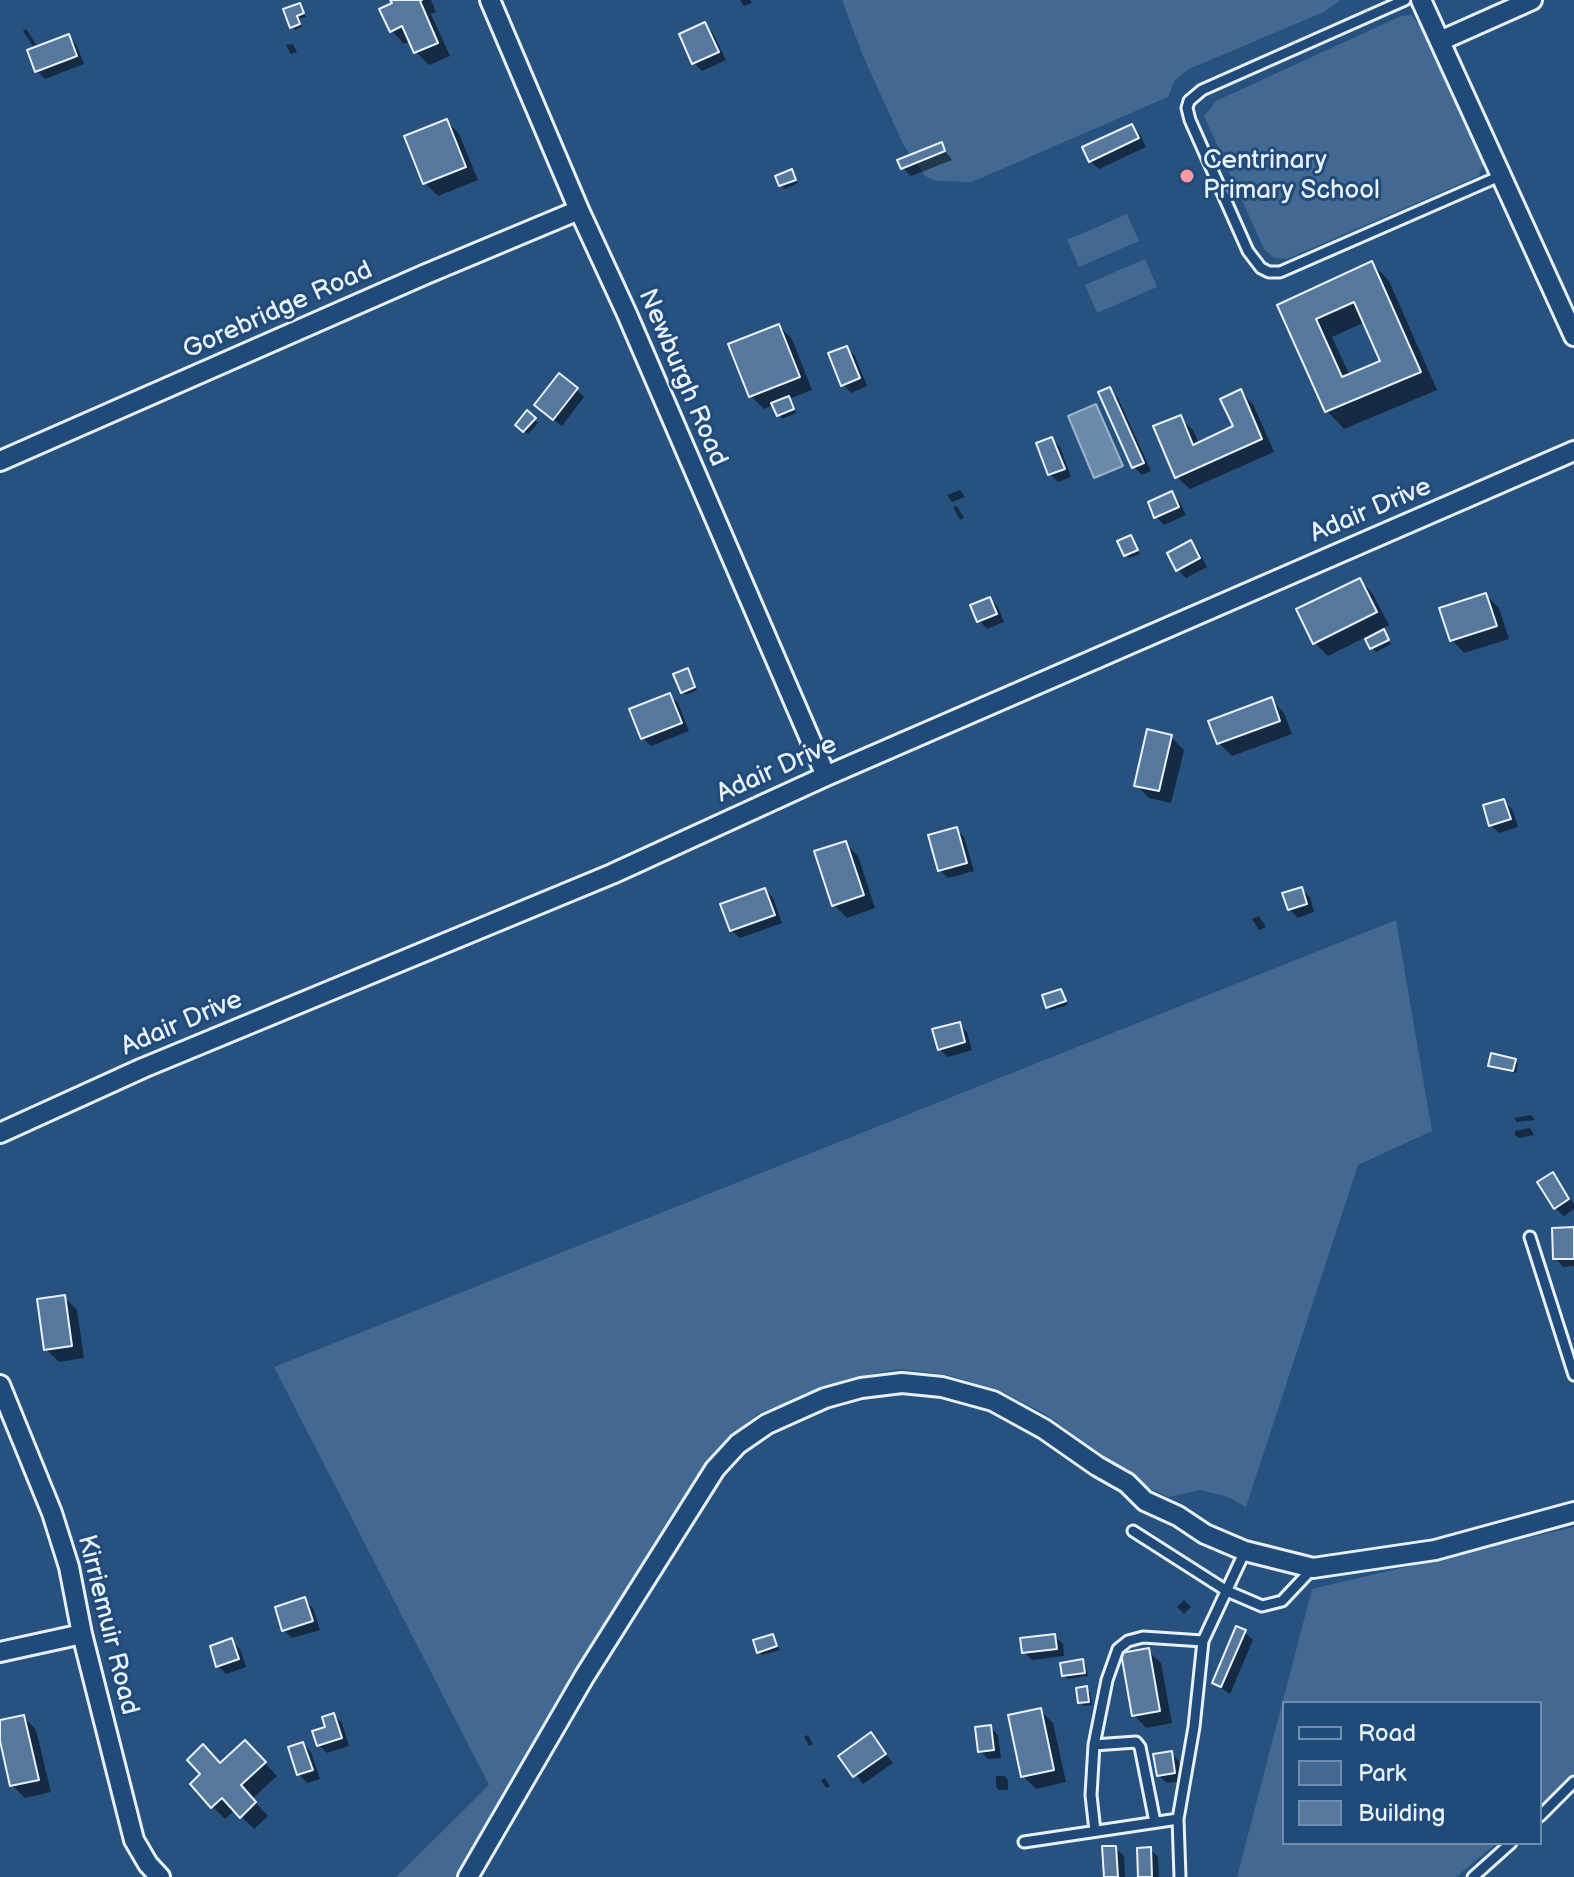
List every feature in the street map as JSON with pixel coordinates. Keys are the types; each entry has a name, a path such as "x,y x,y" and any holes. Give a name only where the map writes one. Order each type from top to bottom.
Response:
{"street":[{"name":"Newburgh Road","path":"490,0 826,776"},
{"path":"1421,0 1574,336"},
{"path":"1440,41 1532,0"},
{"name":"Gorebridge Road","path":"0,461 579,210"},
{"name":"Adair Drive","path":"0,1133 143,1068 612,874 826,776 1574,451"},
{"path":"468,1877 592,1664 715,1469 738,1444 767,1424 825,1398 861,1388 902,1383 942,1387 993,1401 1044,1429 1127,1483 1145,1501 1178,1516 1205,1534 1245,1551 1313,1568 1435,1550 1574,1512"},
{"name":"Kirriemuir Road","path":"0,1385 52,1513 69,1567 82,1634 134,1840 160,1877"},
{"path":"0,1652 82,1634"}],"lane":[{"path":"1405,0 1202,90 1189,101 1190,120 1248,251 1261,268 1280,272 1500,176"},
{"path":"1530,1237 1574,1375"},
{"path":"1133,1531 1227,1591 1262,1606 1282,1601 1313,1568"},
{"path":"1180,1877 1178,1819 1194,1727 1203,1641 1245,1551"},
{"path":"1095,1831 1091,1795 1094,1745 1107,1680 1118,1649 1128,1641 1143,1637 1203,1641"},
{"path":"1094,1745 1136,1742 1140,1747 1155,1822"},
{"path":"1542,1814 1574,1782"},
{"path":"1024,1842 1178,1819"},
{"path":"1473,1877 1509,1845"}],"green space":[{"path":"842,0 1340,0 1324,12 1189,69 1175,80 1168,97 972,182 935,181 925,176 904,146 863,56"},
{"path":"1412,15 1424,32 1483,165 1479,176 1287,259 1274,258 1264,249 1204,116 1216,101 1401,16"},
{"path":"1127,214 1139,241 1079,267 1067,240"},
{"path":"1145,259 1157,287 1097,313 1085,285"},
{"path":"1396,920 1432,1131 1358,1165 1246,1507 1228,1497 1200,1490 1169,1497 1144,1486 1045,1414 999,1390 947,1375 899,1369 851,1378 759,1413 728,1438 705,1467 464,1877 396,1877 489,1785 274,1367"},
{"path":"1574,1527 1574,1774 1542,1805 1542,1701 1283,1701 1312,1589"},
{"path":"1282,1704 1282,1845 1495,1845 1456,1877 1237,1877"}],"shaded area":[{"path":"1096,404 1123,466 1094,478 1068,416"}],"building":[{"path":"390,0 422,0 438,43 414,53 402,26 390,32 379,9 392,3"},
{"path":"300,3 304,13 297,16 300,24 290,28 283,9"},
{"path":"705,22 719,52 692,64 679,34"},
{"path":"69,34 77,56 35,72 27,50"},
{"path":"447,119 466,167 423,184 404,136"},
{"path":"1132,124 1139,138 1089,162 1082,147"},
{"path":"942,142 945,151 901,169 897,160"},
{"path":"792,169 796,180 779,186 775,176"},
{"path":"1372,261 1421,372 1325,412 1277,305","holes":["1354,302 1380,361 1342,377 1316,319"]},
{"path":"779,324 800,377 749,397 728,344"},
{"path":"847,346 860,378 841,386 828,353"},
{"path":"559,373 578,388 553,420 534,405"},
{"path":"1110,387 1144,463 1132,468 1098,392"},
{"path":"1241,389 1262,439 1175,478 1153,426 1181,415 1193,445 1233,426 1220,399"},
{"path":"789,396 794,409 777,416 771,403"},
{"path":"527,410 536,418 523,432 515,425"},
{"path":"1052,437 1065,469 1048,475 1036,443"},
{"path":"1172,491 1179,507 1154,518 1148,502"},
{"path":"1131,535 1138,550 1124,556 1117,541"},
{"path":"1191,540 1200,558 1176,571 1167,553"},
{"path":"1360,578 1377,612 1313,644 1296,609"},
{"path":"1486,593 1497,626 1450,641 1439,608"},
{"path":"990,597 997,614 977,622 970,605"},
{"path":"1384,629 1389,640 1370,649 1365,639"},
{"path":"688,668 695,687 681,693 673,674"},
{"path":"670,693 682,723 641,739 629,709"},
{"path":"1272,697 1280,721 1217,744 1208,721"},
{"path":"1147,729 1172,735 1159,791 1134,786"},
{"path":"1504,799 1511,819 1489,826 1483,805"},
{"path":"957,827 967,863 938,871 928,835"},
{"path":"846,841 864,895 832,906 814,851"},
{"path":"1302,887 1307,904 1288,910 1282,893"},
{"path":"765,888 775,915 730,931 720,904"},
{"path":"1061,989 1066,1001 1046,1008 1042,995"},
{"path":"960,1022 965,1042 938,1050 932,1029"},
{"path":"1491,1053 1516,1059 1513,1071 1488,1066"},
{"path":"1553,1172 1569,1199 1554,1209 1537,1182"},
{"path":"1574,1227 1574,1259 1553,1259 1552,1228"},
{"path":"65,1295 72,1346 44,1350 37,1299"},
{"path":"305,1597 313,1621 282,1631 275,1607"},
{"path":"1236,1626 1246,1630 1221,1687 1212,1683"},
{"path":"773,1634 777,1646 757,1653 753,1640"},
{"path":"1055,1634 1057,1649 1022,1653 1020,1638"},
{"path":"232,1638 239,1659 216,1667 210,1646"},
{"path":"1149,1648 1160,1711 1132,1716 1121,1653"},
{"path":"1083,1659 1085,1673 1062,1676 1060,1663"},
{"path":"1087,1686 1089,1702 1078,1703 1076,1688"},
{"path":"1041,1708 1054,1770 1021,1777 1008,1715"},
{"path":"334,1713 342,1738 317,1746 312,1731 325,1727 322,1717"},
{"path":"24,1715 39,1780 10,1786 0,1741 0,1720"},
{"path":"991,1725 994,1750 978,1752 975,1727"},
{"path":"871,1732 886,1754 853,1777 838,1756"},
{"path":"245,1740 266,1762 241,1785 256,1802 240,1818 222,1798 211,1808 190,1784 200,1774 187,1760 203,1744 220,1763"},
{"path":"303,1742 313,1770 297,1775 288,1747"},
{"path":"1172,1751 1175,1773 1157,1776 1153,1754"},
{"path":"1102,1846 1116,1846 1118,1877 1104,1877"},
{"path":"1151,1847 1152,1877 1138,1877 1137,1848"}],"place":[{"name":"Centrinary Primary School","path":"1187,176"}]}
